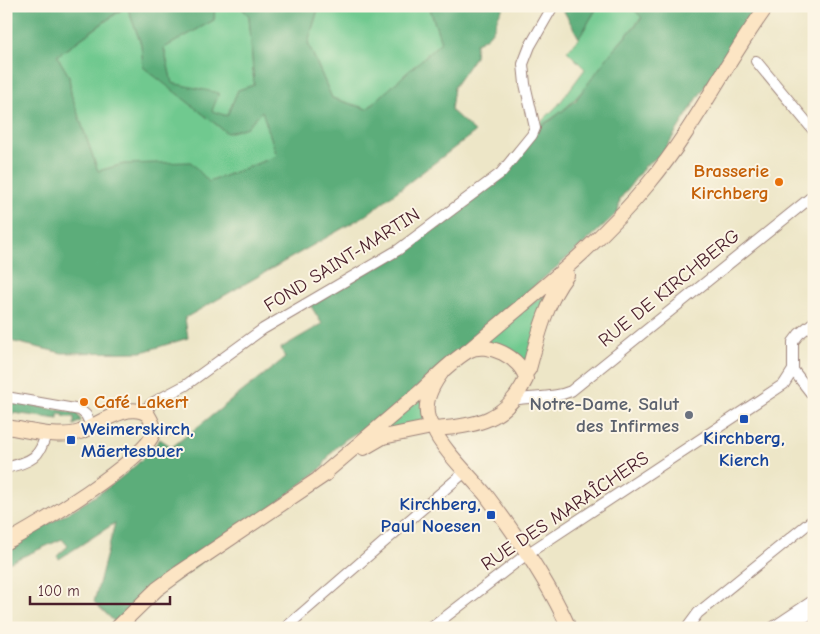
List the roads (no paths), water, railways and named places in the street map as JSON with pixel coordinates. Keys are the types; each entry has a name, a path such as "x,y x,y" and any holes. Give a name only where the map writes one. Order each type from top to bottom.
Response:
{"main road":[{"path":"320,478 585,251 618,219 678,145 767,6"},
{"path":"117,628 157,589 178,573 383,437 433,428 459,427 482,423 499,415 513,400 529,369 543,319 556,289 585,251"},
{"path":"468,351 482,348 499,350 525,377"},
{"path":"442,372 428,395 433,428 439,440 466,471 527,554 561,609 569,628"},
{"path":"6,427 46,433 74,433 128,411 143,411 148,415 154,426 154,433 148,443 103,481 6,542"},
{"path":"455,458 452,440 459,427"}],"street":[{"name":"FOND SAINT-MARTIN","path":"143,411 154,402 186,385 263,329 398,250 502,173 532,135 535,128 524,79 523,64 530,46 553,6"},
{"path":"756,61 814,131"},
{"name":"RUE DE KIRCHBERG","path":"513,400 543,396 558,397 572,391 814,195"},
{"path":"814,322 799,334 793,342 794,370 814,396"},
{"name":"RUE DES MARAÎCHERS","path":"431,628 527,554 784,384 794,370"},
{"path":"525,377 543,396"},
{"path":"6,397 80,410 86,415 92,427"},
{"path":"6,468 34,458 42,449 46,433"},
{"path":"285,628 466,471"},
{"path":"687,628 698,613 814,519"},
{"path":"772,628 814,600"},
{"path":"786,628 810,615"},
{"path":"800,628 810,615"}],"place":[{"name":"Brasserie Kirchberg","path":"779,182"},
{"name":"Café Lakert","path":"84,402"},
{"name":"Notre-Dame, Salut des Infirmes","path":"689,415"},
{"name":"Kirchberg, Kierch","path":"744,419"},
{"name":"Weimerskirch, Mäertesbuer","path":"71,440"},
{"name":"Kirchberg, Paul Noesen","path":"491,515"}]}
